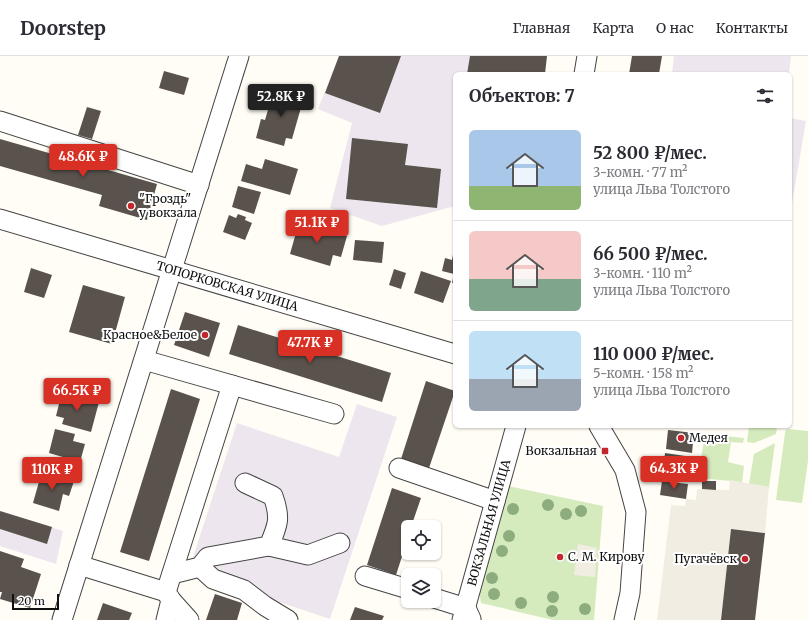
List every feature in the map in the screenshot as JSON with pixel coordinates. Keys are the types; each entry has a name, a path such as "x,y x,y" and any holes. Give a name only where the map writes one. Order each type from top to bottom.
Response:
{"street":[{"path":"62,620 239,56"},
{"path":"584,72 587,56"},
{"path":"0,121 199,185"},
{"name":"ТОПОРКОВСКАЯ УЛИЦА","path":"0,219 453,353"},
{"path":"144,360 334,414"},
{"path":"166,620 172,574 232,386"},
{"name":"ВОКЗАЛЬНАЯ УЛИЦА","path":"466,616 495,501 515,428"},
{"path":"600,428 625,470 636,512 630,593 624,620"},
{"path":"399,468 495,501"},
{"path":"245,483 273,496 278,510 276,529 269,546"},
{"path":"172,574 200,566 208,557 269,546 308,555 340,543"},
{"path":"79,565 169,596 189,620"},
{"path":"200,566 213,578 244,590 265,606 288,620"},
{"path":"365,576 401,587"},
{"path":"441,602 466,616"}],"shaded area":[{"path":"339,56 517,56 515,72 453,72 453,207 382,226 330,208 352,123 318,109"},
{"path":"674,56 791,56 789,72 672,72"},
{"path":"792,118 806,121 792,203"},
{"path":"357,404 397,417 330,619 188,572 237,423 339,457"},
{"path":"730,480 769,487 765,533 731,529 721,620 657,620 671,505 685,506 686,499 696,500 697,489 729,490"},
{"path":"0,511 63,531 56,564 0,546"},
{"path":"578,544 597,548 595,577 574,575"}],"green space":[{"path":"749,428 777,428 776,434 754,443 747,442"},
{"path":"788,429 808,431 808,461 802,503 776,500 785,433"},
{"path":"705,434 744,438 743,443 731,442 728,462 744,466 742,482 698,478"},
{"path":"775,443 769,487 749,484 754,454"},
{"path":"508,486 603,506 594,620 553,620 481,603 479,590"}],"building":[{"path":"339,56 401,56 380,113 325,93"},
{"path":"470,56 547,56 545,72 467,72"},
{"path":"632,56 662,56 659,72 629,72"},
{"path":"164,71 189,78 184,95 159,88"},
{"path":"274,89 304,97 292,139 286,138 284,146 256,138 261,119 265,120"},
{"path":"87,107 101,111 92,139 78,135"},
{"path":"352,138 408,144 405,165 441,169 437,208 346,199"},
{"path":"0,139 157,184 147,220 99,206 102,195 0,166"},
{"path":"265,159 298,169 290,195 241,181 246,164 262,169"},
{"path":"238,186 261,192 254,214 232,207"},
{"path":"238,214 246,217 245,220 252,223 245,240 223,232 229,215 236,218"},
{"path":"299,222 347,236 341,257 333,255 330,266 290,254"},
{"path":"355,240 384,242 382,263 353,260"},
{"path":"453,254 453,274 442,271 445,258 452,260"},
{"path":"31,268 52,275 44,298 24,292"},
{"path":"394,269 406,273 401,289 389,285"},
{"path":"421,271 451,281 443,303 414,293"},
{"path":"83,285 125,297 112,344 69,332"},
{"path":"185,312 220,323 209,357 174,345"},
{"path":"238,325 391,373 382,402 229,354"},
{"path":"426,381 453,390 453,397 429,468 401,459"},
{"path":"171,389 200,399 149,561 120,552"},
{"path":"62,392 99,402 91,432 62,424 64,418 56,416"},
{"path":"55,429 75,434 73,441 85,444 80,462 49,453"},
{"path":"668,430 694,433 692,453 666,449"},
{"path":"665,453 692,457 688,482 662,478"},
{"path":"42,471 74,481 69,496 63,494 59,511 33,503"},
{"path":"662,481 688,484 686,499 660,495"},
{"path":"702,481 716,481 716,490 702,489"},
{"path":"392,488 421,498 413,520 401,520 401,560 396,575 367,565"},
{"path":"0,511 52,527 47,544 0,529"},
{"name":"Пугачёвск","path":"731,529 765,533 755,620 721,620"},
{"path":"0,551 24,559 21,567 41,574 30,608 0,599 2,592 0,592"},
{"path":"215,594 242,603 237,620 206,620"},
{"path":"103,603 132,613 129,620 97,620"},
{"path":"355,607 384,616 382,620 350,620"}],"place":[{"name":"\"Гроздь\" у вокзала","path":"131,206"},
{"name":"Красное&Белое","path":"205,335"},
{"name":"Медея","path":"681,438"},
{"name":"Вокзальная","path":"605,451"},
{"name":"С. М. Кирову","path":"560,557"},
{"name":"Пугачёвск","path":"745,559"}]}
